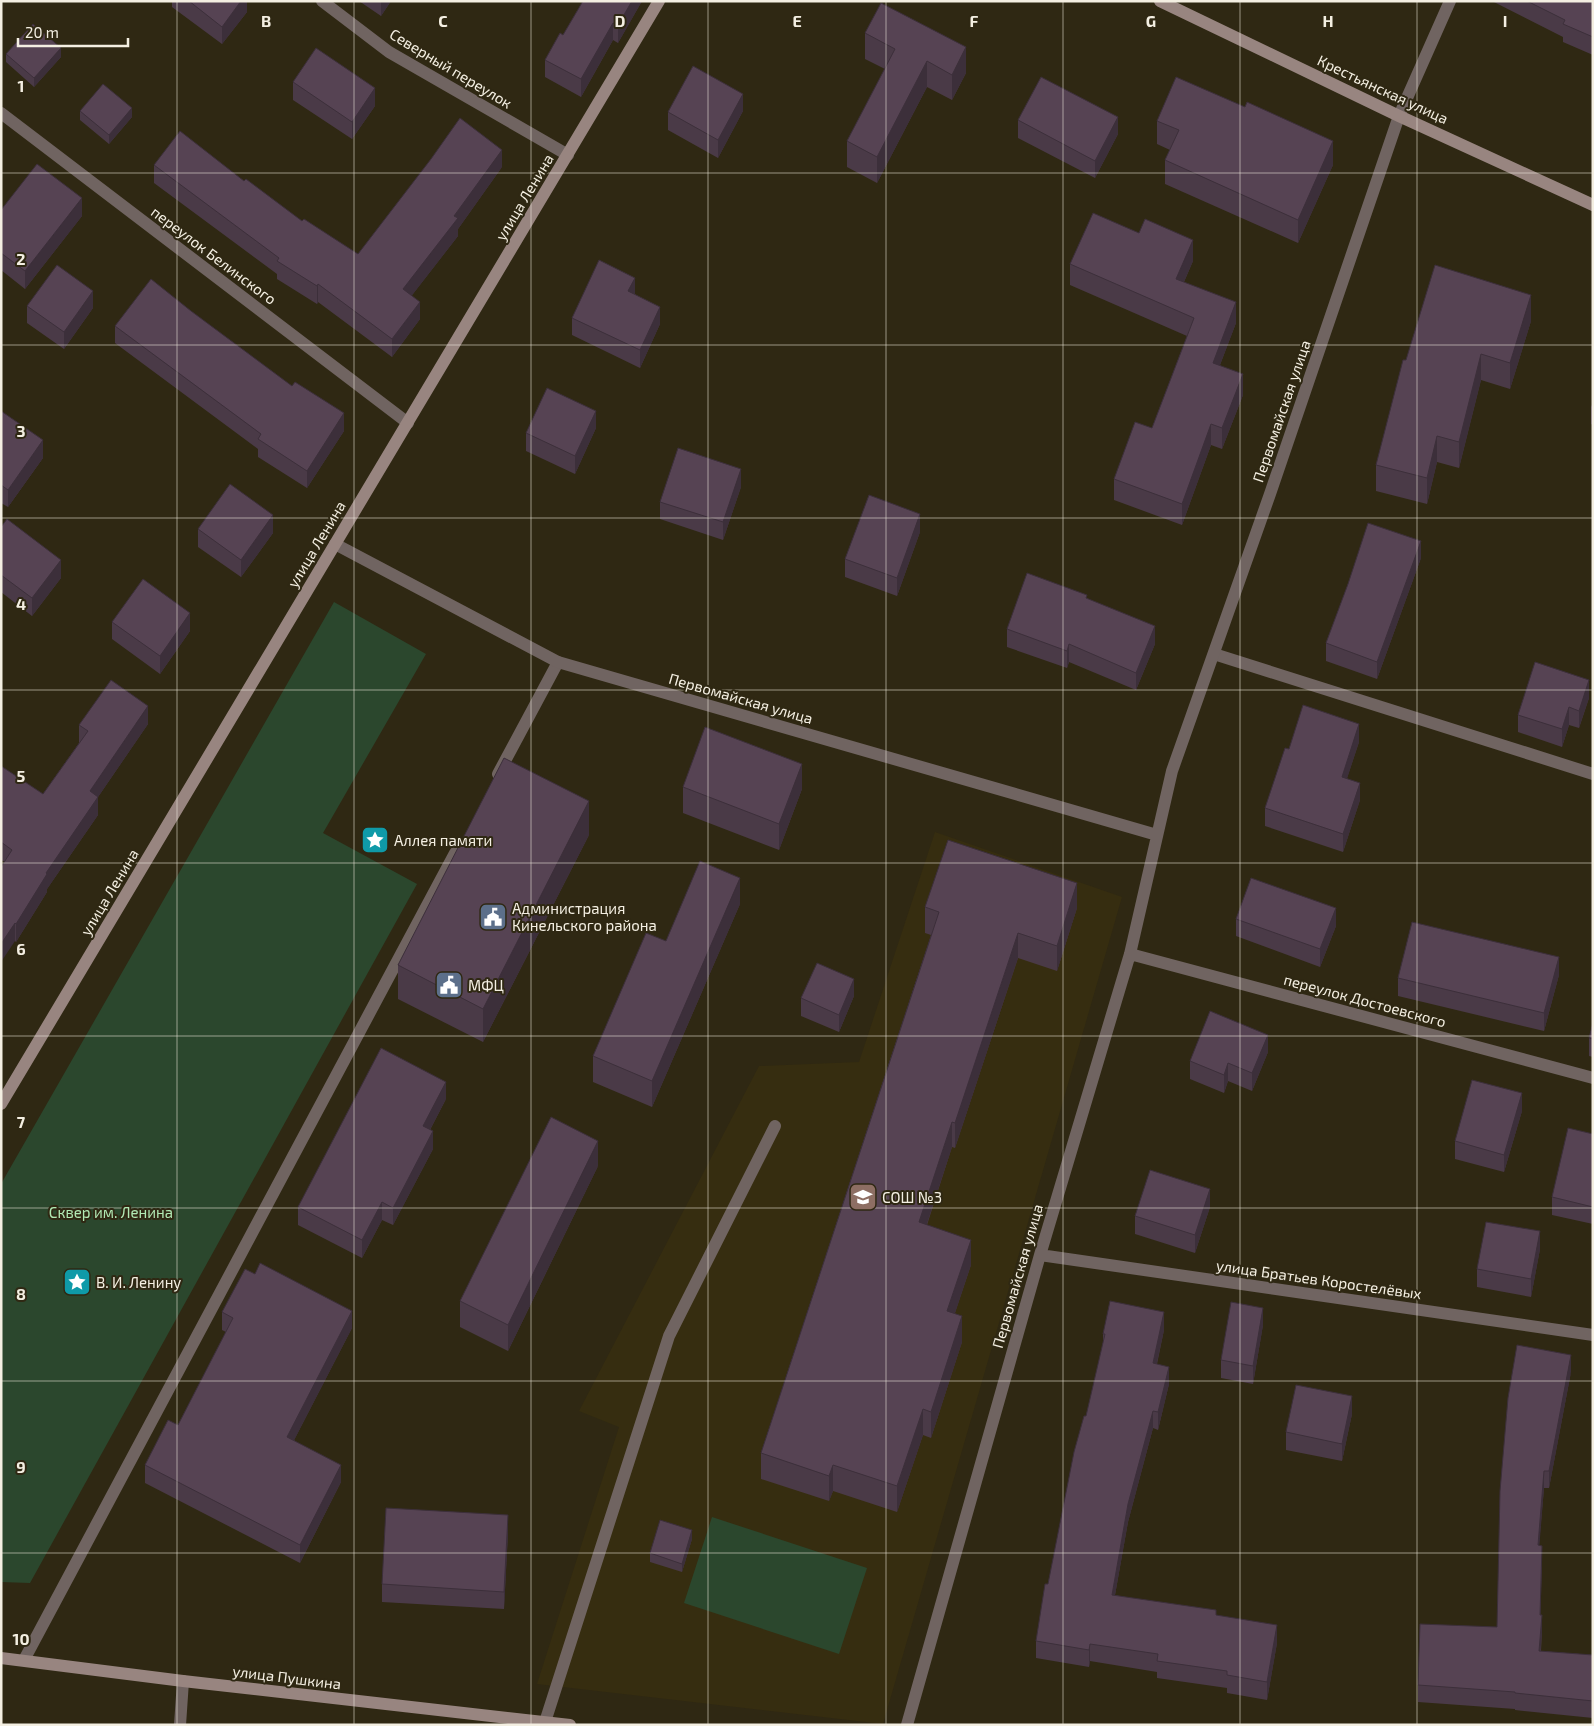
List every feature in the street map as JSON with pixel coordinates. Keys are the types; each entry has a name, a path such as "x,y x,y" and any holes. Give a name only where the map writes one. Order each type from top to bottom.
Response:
{"street":[{"name":"Северный переулок","path":"322,1 389,52 568,155"},
{"name":"улица Ленина","path":"1,1104 660,1"},
{"name":"Крестьянская улица","path":"1160,1 1399,116 1593,205"},
{"name":"Первомайская улица","path":"907,1725 1040,1255 1130,954 1172,771 1399,116 1450,1"},
{"name":"переулок Белинского","path":"1,113 408,423"},
{"name":"Первомайская улица","path":"335,544 558,662 1157,835"},
{"path":"1214,654 1593,774"},
{"path":"492,785 558,662"},
{"path":"24,1660 459,846"},
{"name":"переулок Достоевского","path":"1130,954 1593,1078"},
{"path":"545,1722 669,1336 775,1126"},
{"name":"улица Братьев Коростелёвых","path":"1040,1255 1593,1335"},
{"name":"улица Пушкина","path":"1,1658 570,1725"},
{"path":"180,1725 184,1681"}],"shaded area":[{"name":"СОШ №3","path":"935,832 1122,897 883,1724 537,1684 619,1427 579,1411 759,1066 859,1062"}],"green space":[{"name":"Сквер им. Ленина","path":"334,602 426,654 323,833 417,884 30,1583 1,1582 1,1184"},
{"path":"712,1517 867,1568 839,1654 684,1603"}],"building":[{"path":"189,1 241,1 222,27"},
{"path":"583,1 632,1 618,25 613,23 581,79 545,60 560,33 563,35"},
{"path":"1527,1 1593,1 1593,37 1563,24 1565,20"},
{"path":"881,3 966,47 952,75 927,61 877,157 847,141 895,49 865,33"},
{"path":"33,24 61,48 34,78 6,54"},
{"path":"316,48 375,88 352,122 293,82"},
{"path":"693,66 743,94 718,140 668,112"},
{"path":"1041,77 1118,117 1095,161 1018,120"},
{"path":"1176,77 1245,107 1247,102 1333,141 1298,220 1165,160 1179,130 1157,121"},
{"path":"103,84 132,108 109,135 80,111"},
{"path":"460,118 502,150 454,216 458,218 403,289 420,302 392,339 318,284 317,286 277,261 279,258 154,165 180,131 244,181 246,179 302,221 304,219 358,254"},
{"path":"37,164 82,198 25,271 1,253 1,210"},
{"path":"1093,213 1139,233 1145,219 1193,240 1176,279 1236,302 1213,363 1243,374 1222,428 1211,424 1182,504 1114,479 1135,422 1152,428 1194,318 1070,264"},
{"path":"599,260 635,278 628,291 660,307 640,350 572,318"},
{"path":"57,265 93,291 64,332 27,306"},
{"path":"1435,265 1531,295 1510,363 1481,354 1459,442 1437,436 1427,478 1376,465 1403,360 1406,360"},
{"path":"151,279 292,386 295,382 344,413 307,471 258,439 261,434 115,326"},
{"path":"547,388 596,411 575,456 526,433"},
{"path":"1,411 43,440 8,490 1,485"},
{"path":"678,448 741,469 723,522 660,502"},
{"path":"230,484 273,515 241,560 198,529"},
{"path":"869,495 920,514 897,578 845,559"},
{"path":"7,519 61,560 32,598 1,575 1,527"},
{"path":"1368,523 1421,541 1377,662 1326,643"},
{"path":"1027,573 1087,595 1086,598 1155,626 1136,673 1069,644 1067,651 1007,629"},
{"path":"143,579 190,613 160,656 112,622"},
{"path":"1535,662 1589,680 1579,711 1569,707 1562,729 1518,715"},
{"path":"111,680 148,706 90,791 98,797 46,873 16,924 1,944 1,867 12,850 1,842 1,766 43,794 88,731 79,725"},
{"path":"1303,705 1359,724 1342,777 1360,783 1343,834 1265,808 1285,748 1289,749"},
{"path":"705,727 802,764 779,824 683,787"},
{"name":"Администрация Кинельского района","path":"504,758 589,801 483,1009 398,965"},
{"path":"948,840 1077,883 1057,946 1018,933 955,1123 952,1122 919,1222 971,1240 947,1311 962,1316 931,1412 923,1409 897,1486 833,1465 829,1476 761,1453 939,912 925,907"},
{"path":"700,861 740,878 652,1081 593,1056 646,933 666,941"},
{"path":"1251,878 1336,908 1320,949 1236,919"},
{"path":"1412,922 1559,957 1544,1013 1398,978"},
{"path":"817,963 854,979 839,1015 801,998"},
{"path":"1210,1011 1268,1035 1252,1073 1228,1063 1224,1075 1190,1061"},
{"path":"1593,1023 1593,1039 1589,1038"},
{"path":"381,1048 446,1082 423,1126 433,1131 393,1208 382,1202 362,1240 298,1207"},
{"path":"1472,1080 1522,1093 1504,1155 1455,1141"},
{"path":"551,1117 598,1141 508,1325 460,1301"},
{"path":"1568,1128 1593,1134 1593,1207 1552,1197"},
{"path":"1150,1170 1210,1189 1195,1235 1135,1216"},
{"path":"1486,1222 1540,1231 1531,1279 1477,1269"},
{"path":"260,1263 352,1311 287,1437 341,1465 300,1545 145,1465 168,1420 178,1425 233,1318 222,1312 245,1269 255,1274"},
{"path":"1110,1301 1164,1312 1153,1363 1169,1367 1158,1412 1153,1411 1128,1504 1112,1595 1216,1610 1216,1615 1277,1625 1267,1682 1227,1675 1227,1671 1157,1661 1158,1654 1090,1644 1089,1650 1036,1641 1045,1584 1048,1584 1074,1452 1084,1416 1086,1416 1105,1334 1103,1334"},
{"path":"1231,1302 1263,1308 1253,1366 1221,1360"},
{"path":"1517,1345 1571,1355 1549,1471 1544,1471 1538,1545 1542,1546 1540,1615 1542,1615 1539,1651 1593,1655 1593,1701 1515,1692 1418,1685 1420,1624 1497,1627 1500,1491 1508,1398"},
{"path":"1296,1385 1352,1396 1342,1444 1286,1432"},
{"path":"386,1508 508,1515 504,1592 382,1584"},
{"path":"660,1520 692,1530 682,1564 650,1553"}],"place":[{"name":"Аллея памяти","path":"375,840"},
{"name":"Администрация Кинельского района","path":"493,917"},
{"name":"МФЦ","path":"449,985"},
{"name":"СОШ №3","path":"863,1197"},
{"name":"В. И. Ленину","path":"77,1282"}]}
